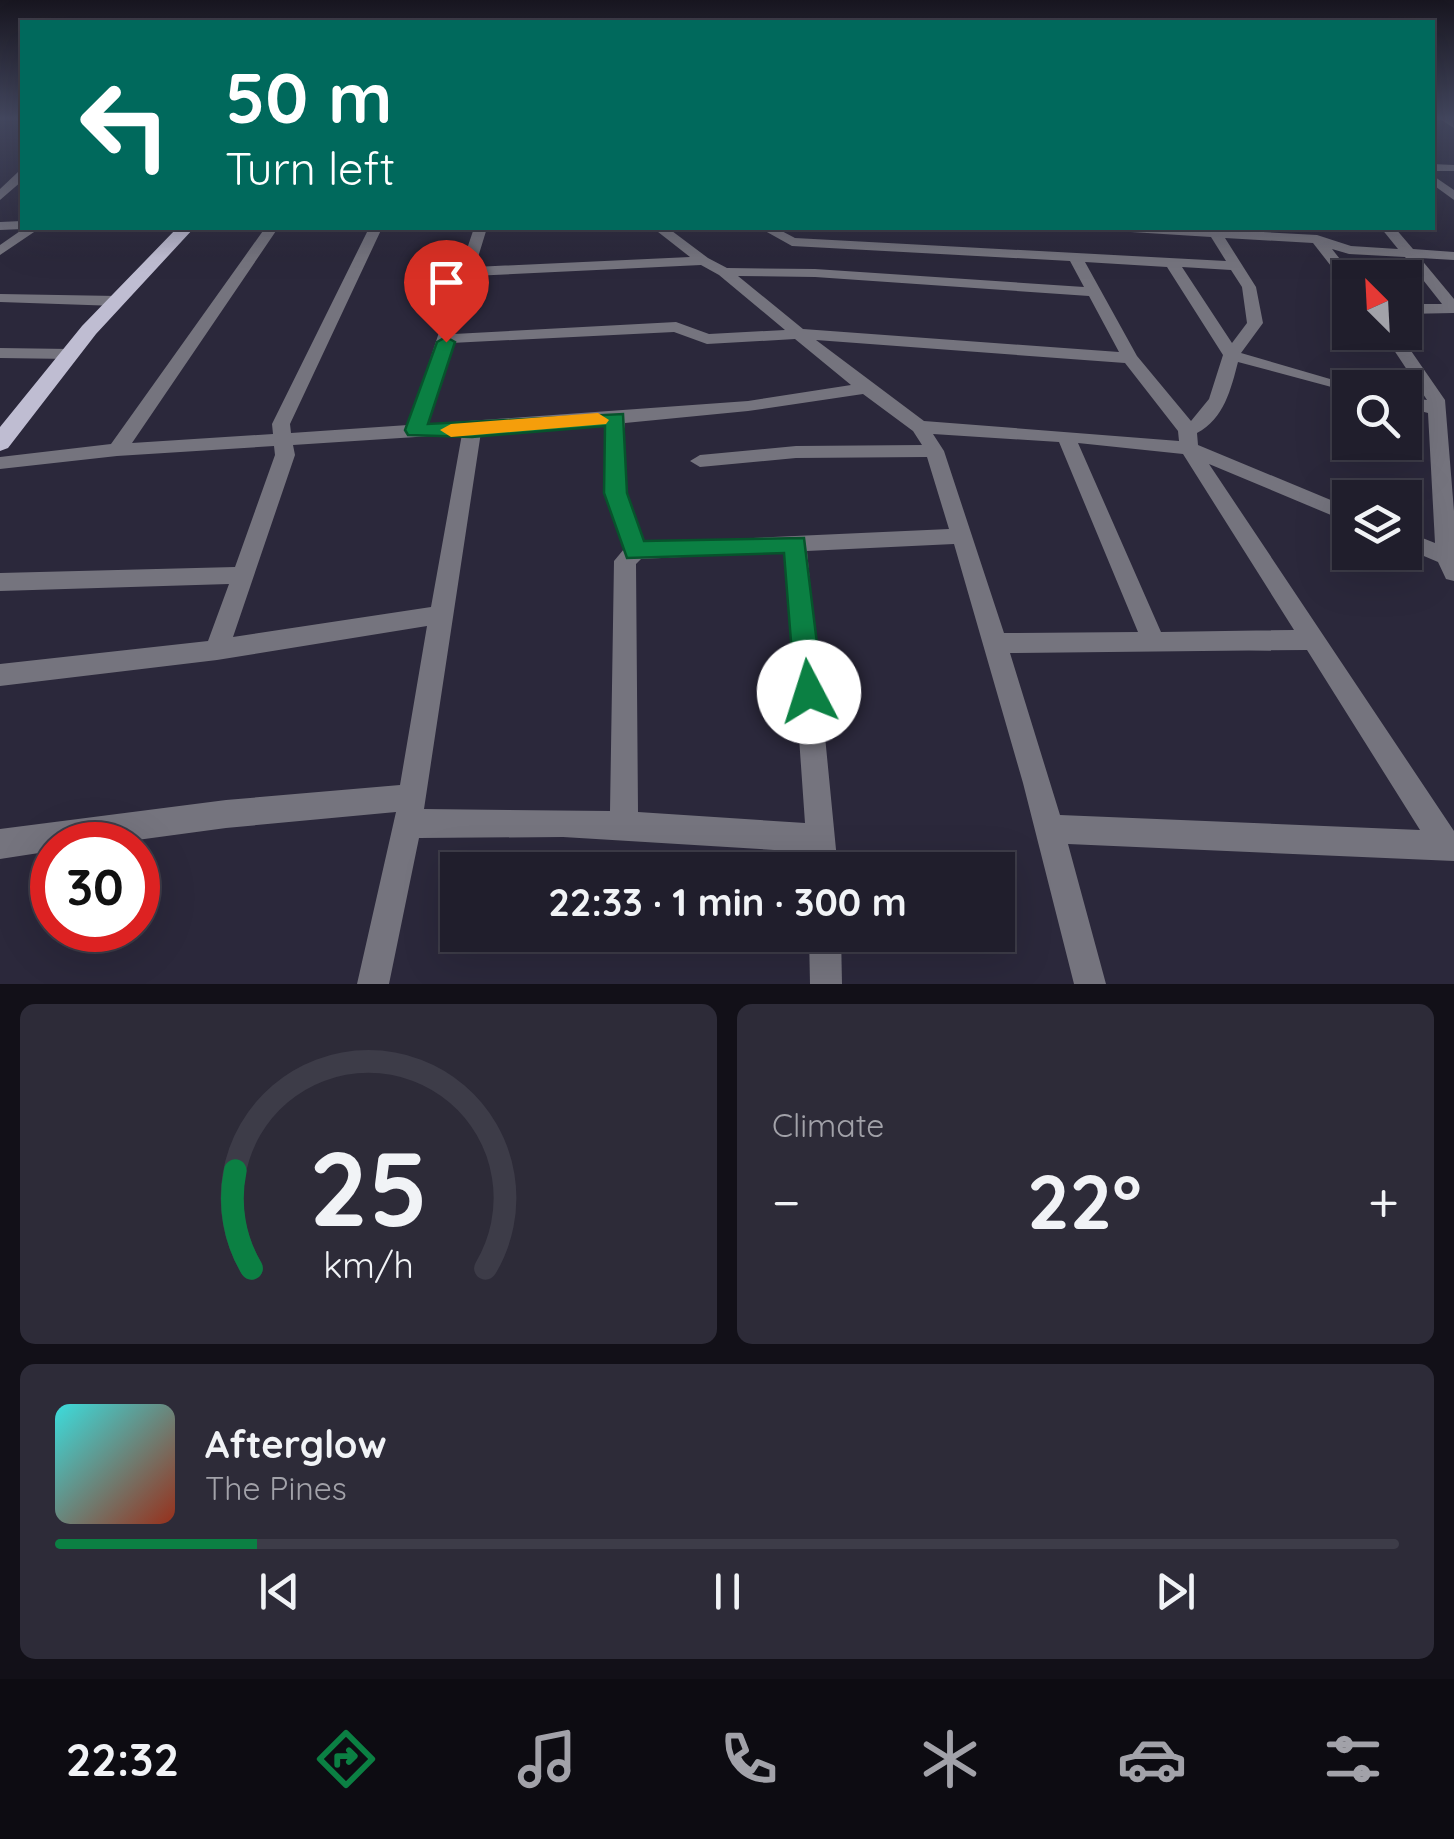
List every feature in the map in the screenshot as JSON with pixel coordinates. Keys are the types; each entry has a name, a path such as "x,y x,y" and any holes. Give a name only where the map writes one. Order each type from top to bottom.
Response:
{"main road":[{"path":"0,443 70,354 184,230"}],"street":[{"path":"0,196 20,177"},
{"path":"0,251 30,230"},
{"path":"117,450 270,230"},
{"path":"217,650 285,455 281,424 375,230"},
{"path":"415,430 479,230"},
{"path":"663,230 724,272 920,427 935,452 998,643 1052,829 1090,984"},
{"path":"771,230 792,242 815,273"},
{"path":"1159,230 1312,233 1349,250 1454,256"},
{"path":"1390,230 1454,308"},
{"path":"1312,233 1333,260"},
{"path":"1188,439 1215,409 1232,355 1255,324 1249,288 1216,234"},
{"path":"792,242 1234,266"},
{"path":"1076,257 1130,358 1188,439 1312,640 1450,846"},
{"path":"466,272 703,261"},
{"path":"1172,263 1232,355 1332,382"},
{"path":"724,272 815,273 1094,292"},
{"path":"0,298 117,301"},
{"path":"1422,309 1454,308"},
{"path":"444,339 676,327 707,339 802,334 1130,358"},
{"path":"1402,350 1436,400 1450,565"},
{"path":"0,353 70,354"},
{"path":"0,463 117,450 616,418 748,406 866,388"},
{"path":"1422,406 1437,410"},
{"path":"0,416 23,414"},
{"path":"616,418 615,493 636,551"},
{"path":"920,427 1188,439 1332,507"},
{"path":"373,984 410,811 472,430"},
{"path":"1066,436 1154,642"},
{"path":"700,461 796,452 935,452"},
{"path":"624,824 625,561 636,551 657,547 962,536"},
{"path":"796,544 822,852"},
{"path":"1422,549 1450,565"},
{"path":"0,582 241,575"},
{"path":"0,675 217,650 441,615"},
{"path":"998,643 1312,640"},
{"path":"0,844 226,814 410,811 473,821 624,824 822,839"},
{"path":"1052,829 1450,846"},
{"path":"825,952 826,984"}],"slow traffic":[{"path":"451,430 598,420"}],"route":[{"path":"446,342 415,430 472,430 616,418 615,493 636,551 657,547 796,544 809,692"}]}
